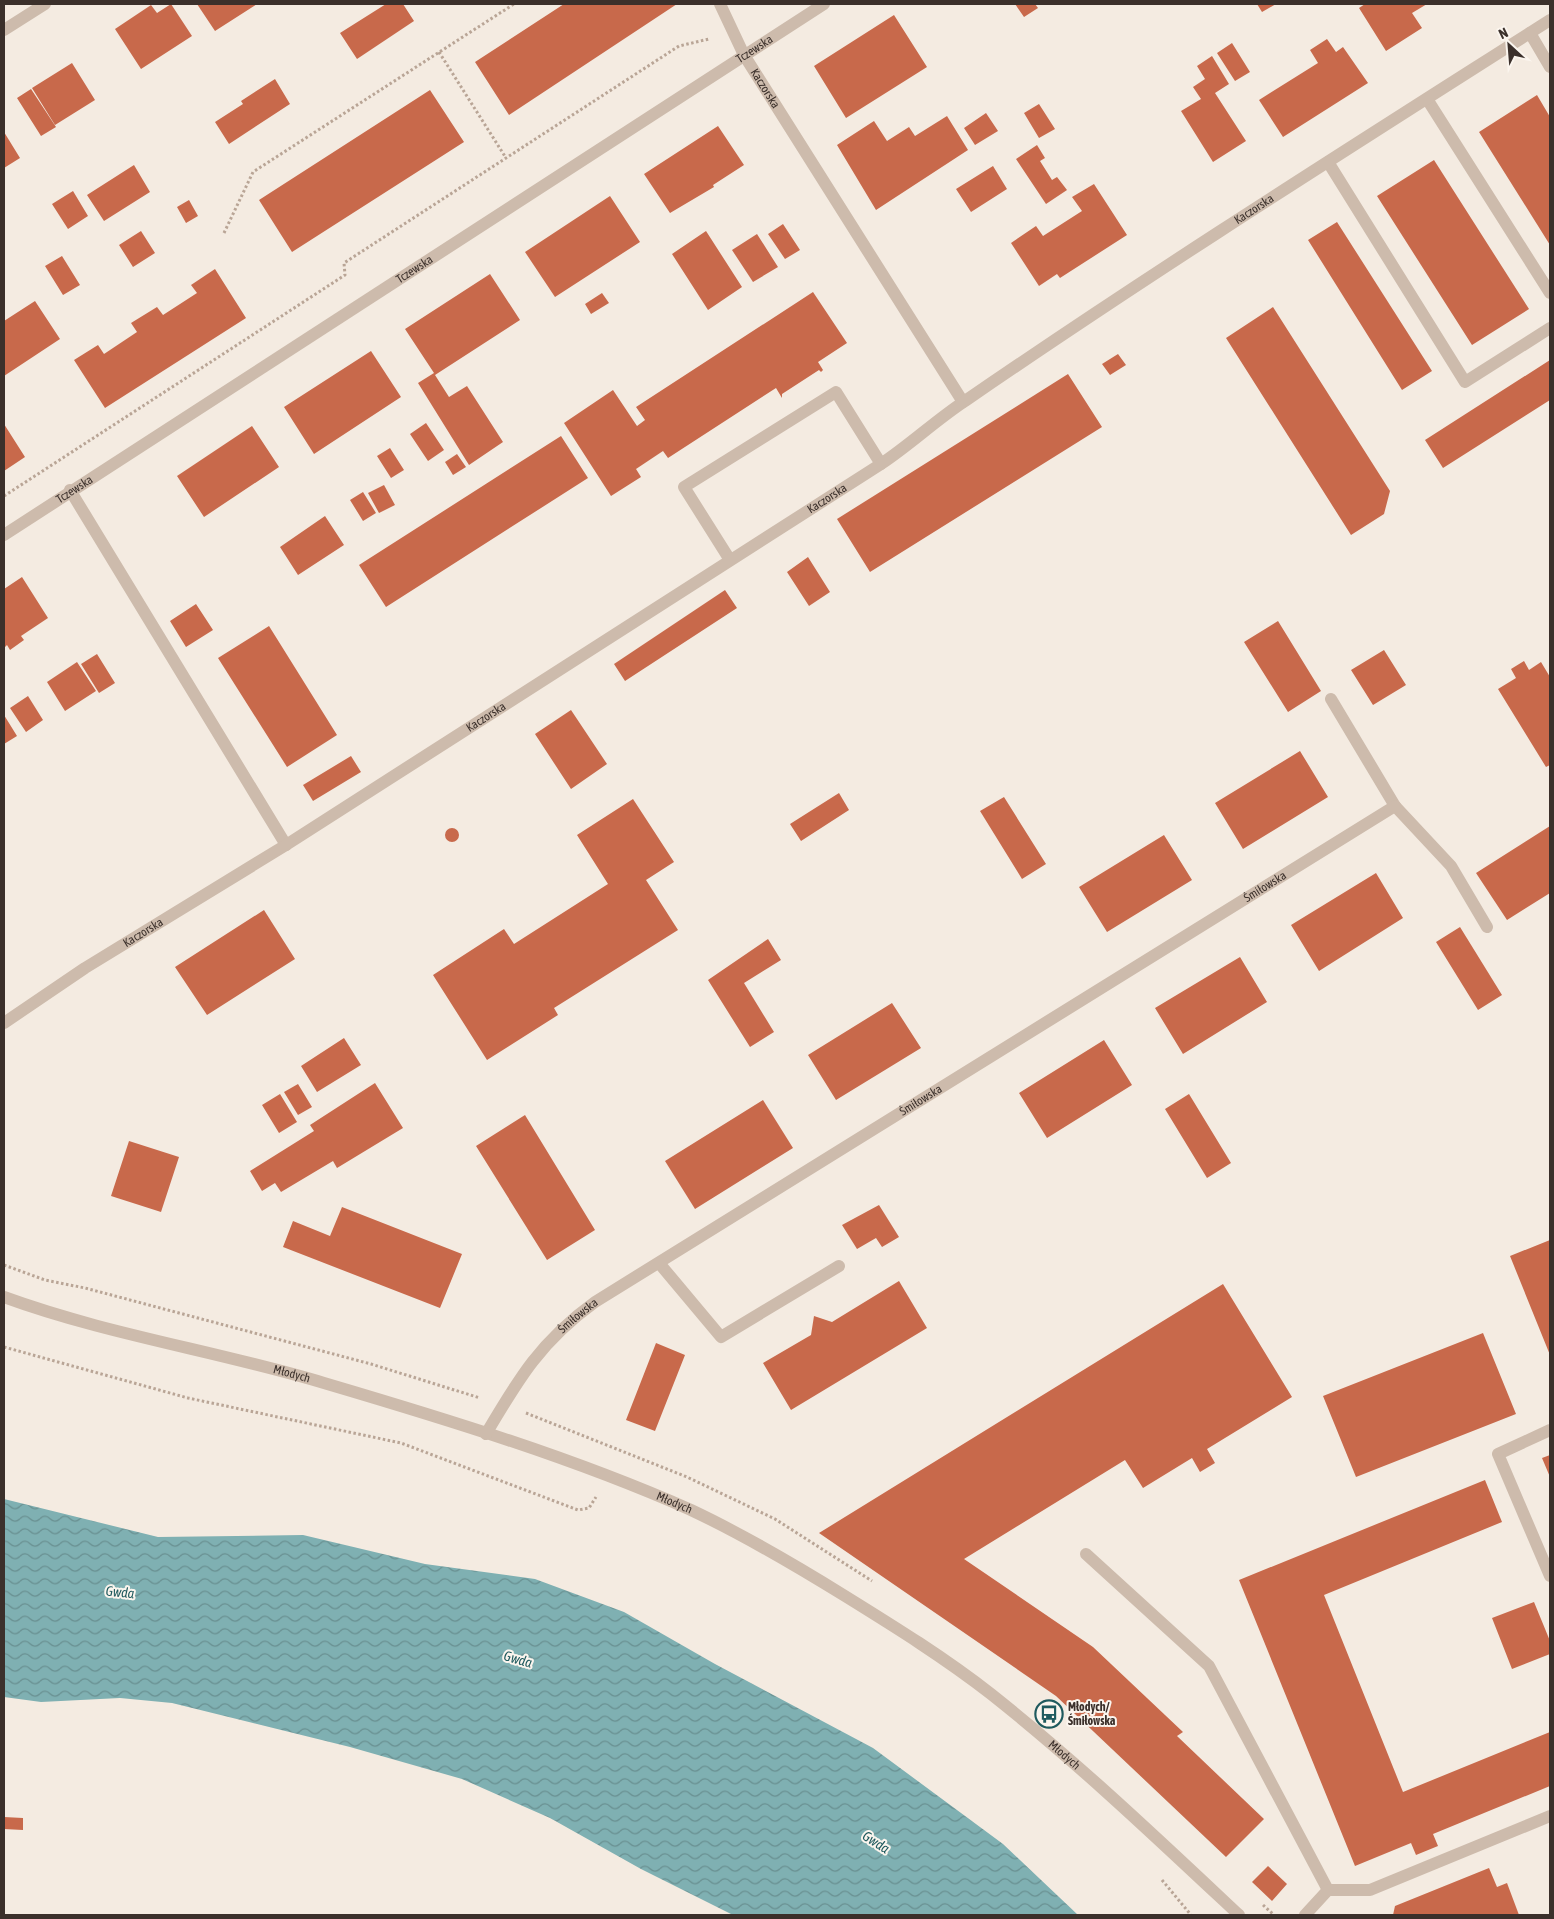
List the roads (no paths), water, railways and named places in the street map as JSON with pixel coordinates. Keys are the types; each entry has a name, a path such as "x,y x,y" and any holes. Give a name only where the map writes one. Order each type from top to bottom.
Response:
{"street":[{"path":"4,30 45,4"},
{"name":"Kaczorska","path":"720,4 744,55 963,402"},
{"name":"Tczewska","path":"4,535 70,490 824,4"},
{"name":"Kaczorska","path":"4,1023 85,968 286,845 881,464 908,446 963,402 1328,162 1550,20"},
{"path":"1530,33 1550,67"},
{"path":"1427,99 1550,293"},
{"path":"1328,162 1465,382 1550,328"},
{"path":"730,560 684,487 836,392 881,464"},
{"path":"70,490 286,845"},
{"path":"1331,699 1395,806 1451,866 1487,927"},
{"name":"Śmiłowska","path":"486,1434 516,1383 536,1354 556,1332 595,1302 1395,806"},
{"path":"659,1263 721,1337 840,1266"},
{"name":"Młodych","path":"4,1297 87,1324 321,1382 486,1434 604,1475 690,1510 744,1536 792,1563 926,1647 990,1693 1071,1760 1238,1915"},
{"path":"1550,1430 1498,1454 1550,1576"},
{"path":"1086,1554 1209,1666 1328,1890"},
{"path":"1305,1915 1328,1890 1370,1890 1550,1816"}],"water":[{"name":"Gwda","path":"4,1499 158,1537 303,1535 425,1564 535,1579 624,1612 715,1664 873,1748 1003,1844 1078,1915 733,1915 641,1869 550,1818 462,1779 350,1747 172,1703 120,1698 41,1702 4,1697"}],"place":[{"name":"Młodych/ Śmiłowska","path":"1049,1714"}]}
